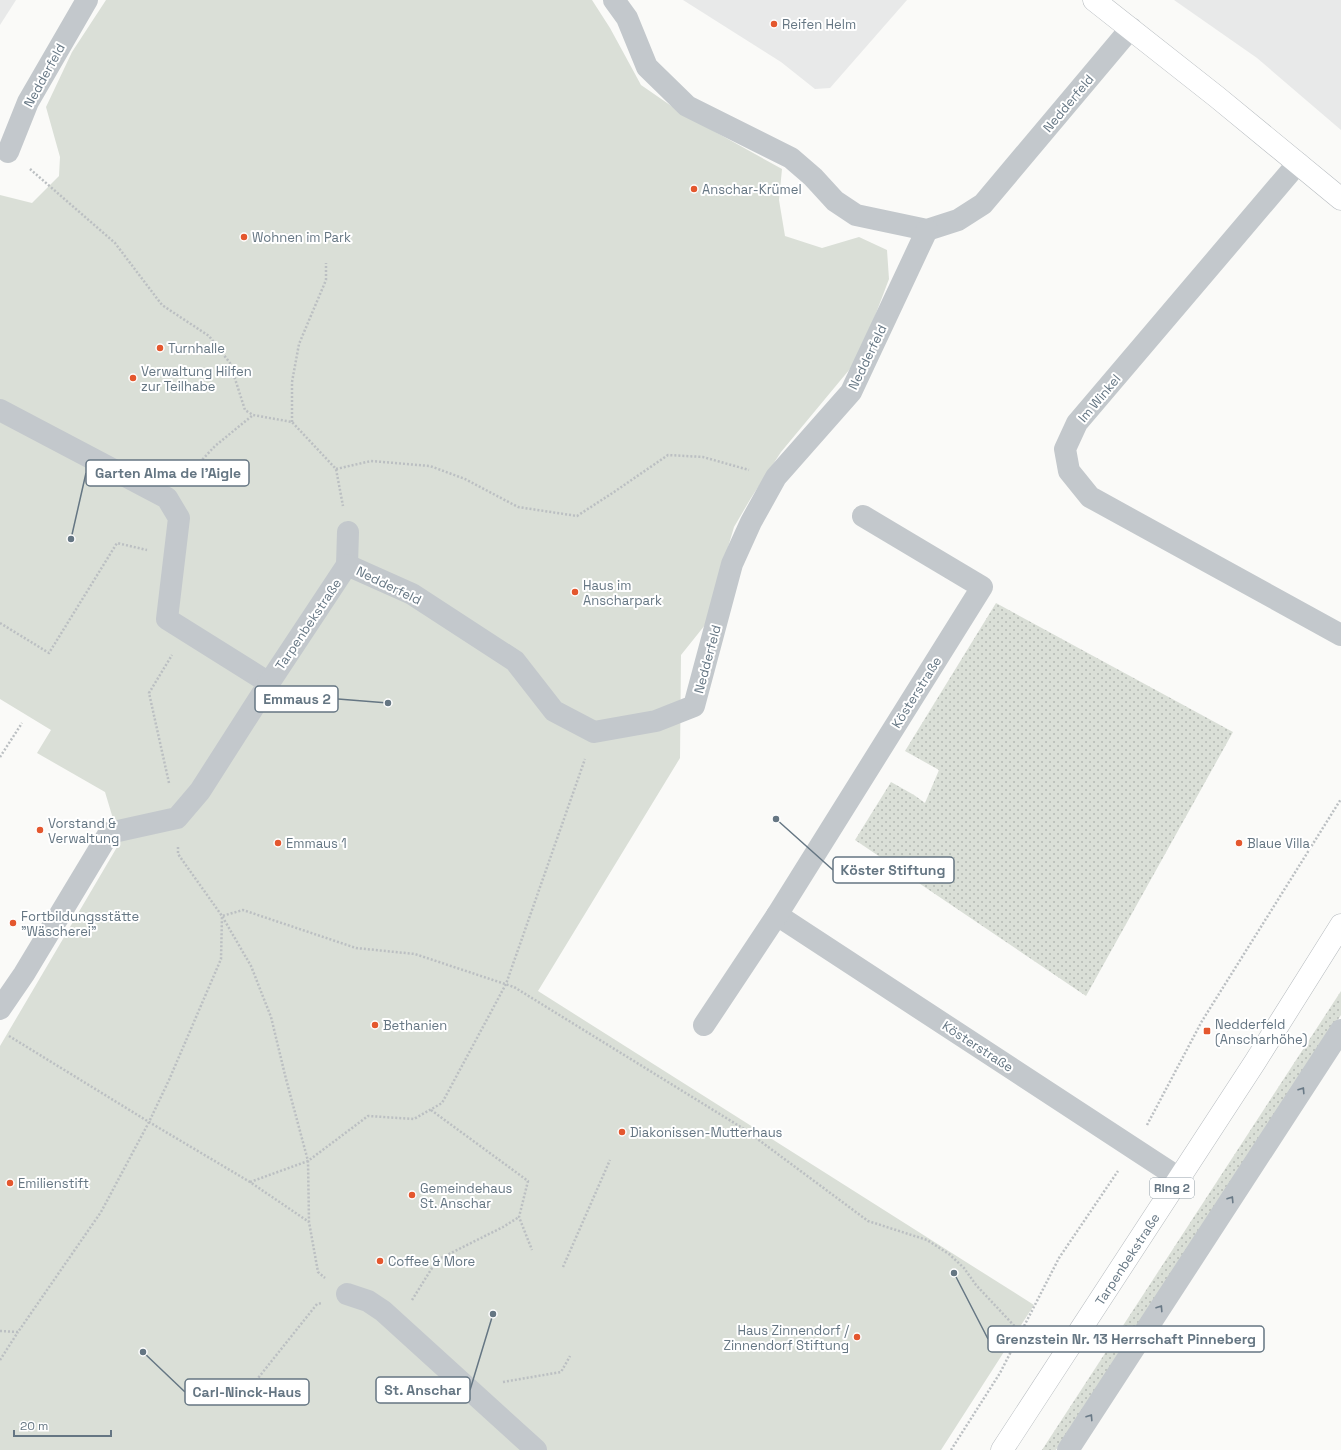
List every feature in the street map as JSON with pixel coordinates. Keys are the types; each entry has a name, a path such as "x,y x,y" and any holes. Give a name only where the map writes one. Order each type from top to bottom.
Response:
{"main road":[{"path":"1094,0 1131,28 1341,199"},
{"name":"Tarpenbekstraße","path":"1002,1450 1341,925"}],"street":[{"name":"Nedderfeld","path":"8,152 28,102 87,0"},
{"name":"Nedderfeld","path":"614,0 627,18 647,67 687,106 791,158 813,177 835,201 856,215 927,230 958,220 983,204 1131,28"},
{"name":"Im Winkel","path":"1298,163 1077,423 1065,449 1070,472 1090,497 1341,635"},
{"name":"Nedderfeld","path":"348,532 347,565 412,594 515,661 554,712 594,732 656,721 694,706 732,564 751,522 776,477 851,392 927,230"},
{"path":"0,410 168,498 174,509"},
{"name":"Tarpenbekstraße","path":"174,509 178,518 175,557 167,619 269,683"},
{"name":"Kösterstraße","path":"704,1024 777,915 982,587 863,516"},
{"name":"Tarpenbekstraße","path":"177,818 200,791 347,565"},
{"path":"0,1009 24,974 109,833 177,818"},
{"name":"Kösterstraße","path":"777,915 1179,1178"},
{"path":"1068,1450 1341,1030"},
{"path":"347,1294 368,1301 383,1311 536,1450"}],"path":[{"path":"8,152 37,173 115,243 162,305 209,336 230,363 245,410 253,415 292,422 336,469 348,532"},
{"path":"292,422 292,382 299,344 326,280 326,263"},
{"path":"174,509 186,475 215,446 253,415"},
{"path":"336,469 371,461 430,466 465,479 518,507 578,516 668,455 703,457 776,477"},
{"path":"0,623 49,653 117,543 175,557"},
{"path":"167,775 149,693 186,632"},
{"path":"0,757 22,723"},
{"path":"250,1182 308,1161 368,1116 414,1119 442,1103 506,984 594,732"},
{"path":"1146,1126 1202,1021 1341,799"},
{"path":"177,818 178,854 222,916 251,966 271,1017 308,1161 310,1222 318,1272 347,1294"},
{"path":"222,916 243,910 356,948 415,954 514,986 744,1129 868,1221 927,1240 949,1254 964,1268 976,1285 1021,1333"},
{"path":"0,1360 101,1212 149,1122 222,959 222,916"},
{"path":"7,1034 149,1122 250,1182 310,1222"},
{"path":"431,1110 528,1181 519,1217 532,1250"},
{"path":"563,1267 610,1160"},
{"path":"951,1450 1000,1373 1059,1258 1118,1170"},
{"path":"397,1325 437,1260 503,1227 519,1217"},
{"path":"251,1387 317,1304 347,1294"},
{"path":"0,1331 18,1332"},
{"path":"467,1388 561,1372 570,1356"}],"shaded area":[{"path":"0,0 16,0 0,25"},
{"path":"106,0 592,0 610,28 641,85 683,114 782,169 779,200 785,236 822,248 859,237 887,250 889,279 859,358 781,452 751,498 734,527 705,625 681,655 680,758 538,991 1034,1305 941,1450 0,1450 0,1046 120,842 105,792 37,753 51,730 0,699 0,195 32,203 59,176 60,157 46,107 72,52"},
{"path":"683,0 907,0 830,88 815,89 781,62"},
{"path":"1174,0 1341,0 1341,130 1257,58"},
{"path":"996,603 1233,732 1086,996 855,840 891,782 925,803 939,770 905,751"},
{"path":"1341,991 1341,1015 1056,1450 1042,1450"}],"place":[{"name":"Reifen Helm","path":"774,24"},
{"name":"Anschar-Krümel","path":"694,189"},
{"name":"Wohnen im Park","path":"244,237"},
{"name":"Turnhalle","path":"160,348"},
{"name":"Verwaltung Hilfen zur Teilhabe","path":"133,378"},
{"name":"Garten Alma de l'Aigle","path":"71,539"},
{"name":"Haus im Anscharpark","path":"575,592"},
{"name":"Emmaus 2","path":"388,703"},
{"name":"Köster Stiftung","path":"776,819"},
{"name":"Vorstand & Verwaltung","path":"40,830"},
{"name":"Emmaus 1","path":"278,843"},
{"name":"Blaue Villa","path":"1239,843"},
{"name":"Fortbildungsstätte \"Wäscherei\"","path":"13,923"},
{"name":"Bethanien","path":"375,1025"},
{"name":"Nedderfeld (Anscharhöhe)","path":"1207,1031"},
{"name":"Diakonissen-Mutterhaus","path":"622,1132"},
{"name":"Emilienstift","path":"10,1183"},
{"name":"Gemeindehaus St. Anschar","path":"412,1195"},
{"name":"Coffee & More","path":"380,1261"},
{"name":"Grenzstein Nr. 13 Herrschaft Pinneberg","path":"954,1273"},
{"name":"St. Anschar","path":"493,1314"},
{"name":"Haus Zinnendorf / Zinnendorf Stiftung","path":"857,1337"},
{"name":"Carl-Ninck-Haus","path":"143,1352"}]}
